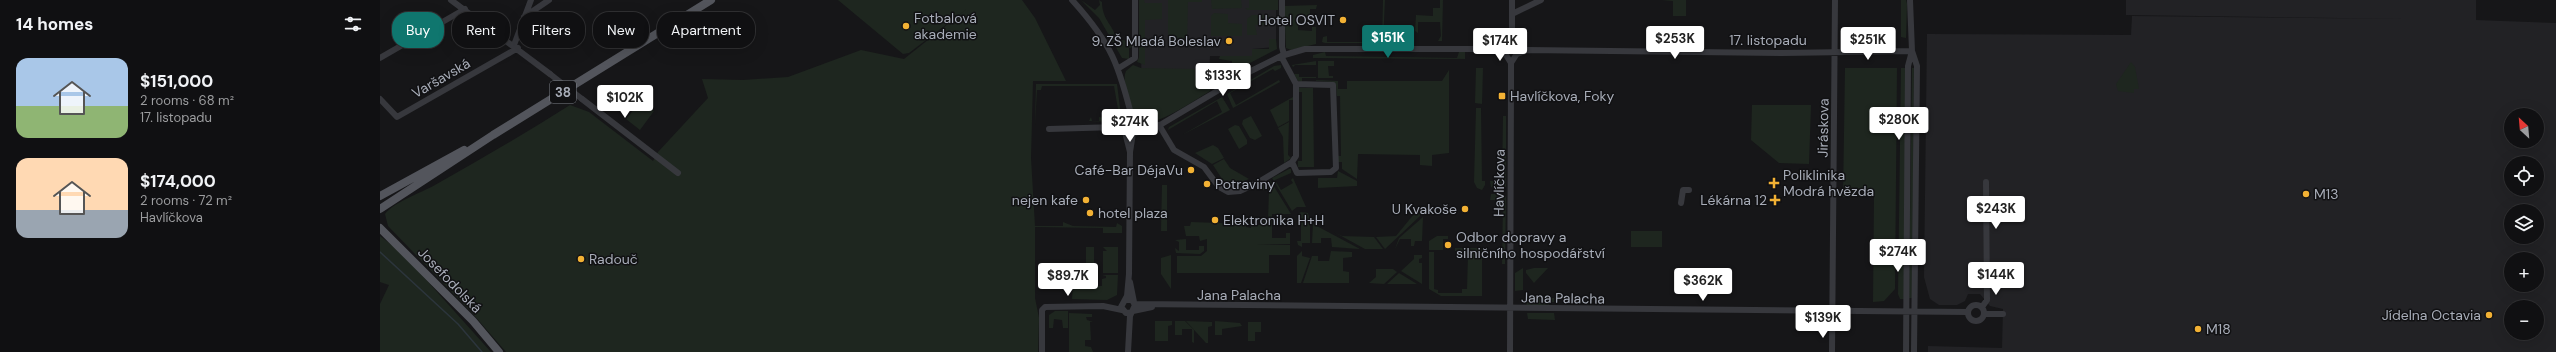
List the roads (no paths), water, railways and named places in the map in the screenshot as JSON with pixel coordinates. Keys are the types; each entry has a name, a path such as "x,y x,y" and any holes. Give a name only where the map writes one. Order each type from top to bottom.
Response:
{"main road":[{"name":"38","path":"380,204 409,190 493,135 711,0"},
{"name":"38","path":"380,196 493,135"},
{"path":"380,209 409,190"},
{"name":"Josefodolská","path":"381,228 473,321 499,352"}],"street":[{"path":"451,0 516,47 678,173"},
{"path":"526,12 531,0"},
{"path":"531,12 549,0"},
{"path":"1068,0 1074,2 1098,30 1119,68 1127,104 1134,123 1134,132 1130,152 1129,274 1127,296 1124,300 1123,310 1128,333"},
{"path":"1119,68 1135,59 1135,0"},
{"path":"1159,124 1174,150 1204,167 1219,187 1225,191 1240,191 1292,162 1296,156 1296,84 1283,55 1282,0"},
{"path":"1494,49 1505,55 1511,63 1516,55 1516,44 1512,35 1512,0"},
{"path":"1512,14 1541,0"},
{"name":"Jiráskova","path":"1832,352 1835,0"},
{"path":"1910,0 1912,51 1917,66 1914,352"},
{"path":"380,58 465,9"},
{"path":"1117,127 1124,131 1134,132 1150,130 1283,55 1305,49 1494,49 1506,43 1512,35"},
{"path":"516,47 518,40"},
{"path":"1506,43 1516,44 1527,50"},
{"path":"1505,55 1506,43"},
{"name":"Varšavská","path":"380,99 397,117 516,47"},
{"path":"1505,55 1516,55 1527,50"},
{"name":"17. listopadu","path":"1527,50 1912,51"},
{"path":"1906,352 1908,66 1912,51"},
{"name":"Havlíčkova","path":"1510,352 1511,63"},
{"path":"1292,162 1297,173 1331,172 1336,168 1333,85 1296,84"},
{"path":"1127,104 1124,131 1130,152"},
{"path":"1050,129 1117,127 1125,122 1159,124"},
{"path":"1982,307 1988,300 1986,182"},
{"path":"1681,203 1684,190 1689,190"},
{"path":"1128,352 1128,333 1135,303 1129,274"},
{"path":"1103,306 1130,299 1135,303 1157,306"},
{"path":"1982,307 1974,305 1968,312 1971,319 1976,321 1982,318 1984,314"},
{"path":"1042,352 1042,310 1045,307 1103,306 1132,312 1157,306"},
{"name":"Jana Palacha","path":"1157,306 1832,313 1968,312"},
{"path":"1982,307 1984,314"},
{"path":"1984,314 2003,314"}],"waterway":[{"path":"380,252 458,324 482,352"}],"place":[{"name":"Hotel OSVIT","path":"1343,20"},
{"name":"Fotbalová akademie","path":"906,26"},
{"name":"9. ZŠ Mladá Boleslav","path":"1229,41"},
{"name":"Havlíčkova, Foky","path":"1502,96"},
{"name":"Café-Bar DéjaVu","path":"1191,170"},
{"name":"Poliklinika Modrá hvězda","path":"1774,183"},
{"name":"Potraviny","path":"1207,184"},
{"name":"M13","path":"2306,194"},
{"name":"nejen kafe","path":"1086,200"},
{"name":"Lékárna 12","path":"1775,200"},
{"name":"U Kvakoše","path":"1465,209"},
{"name":"hotel plaza","path":"1090,213"},
{"name":"Elektronika H+H","path":"1215,220"},
{"name":"Odbor dopravy a silničního hospodářství","path":"1448,245"},
{"name":"Radouč","path":"581,259"},
{"name":"Jídelna Octavia","path":"2489,315"},
{"name":"M18","path":"2198,329"}]}
